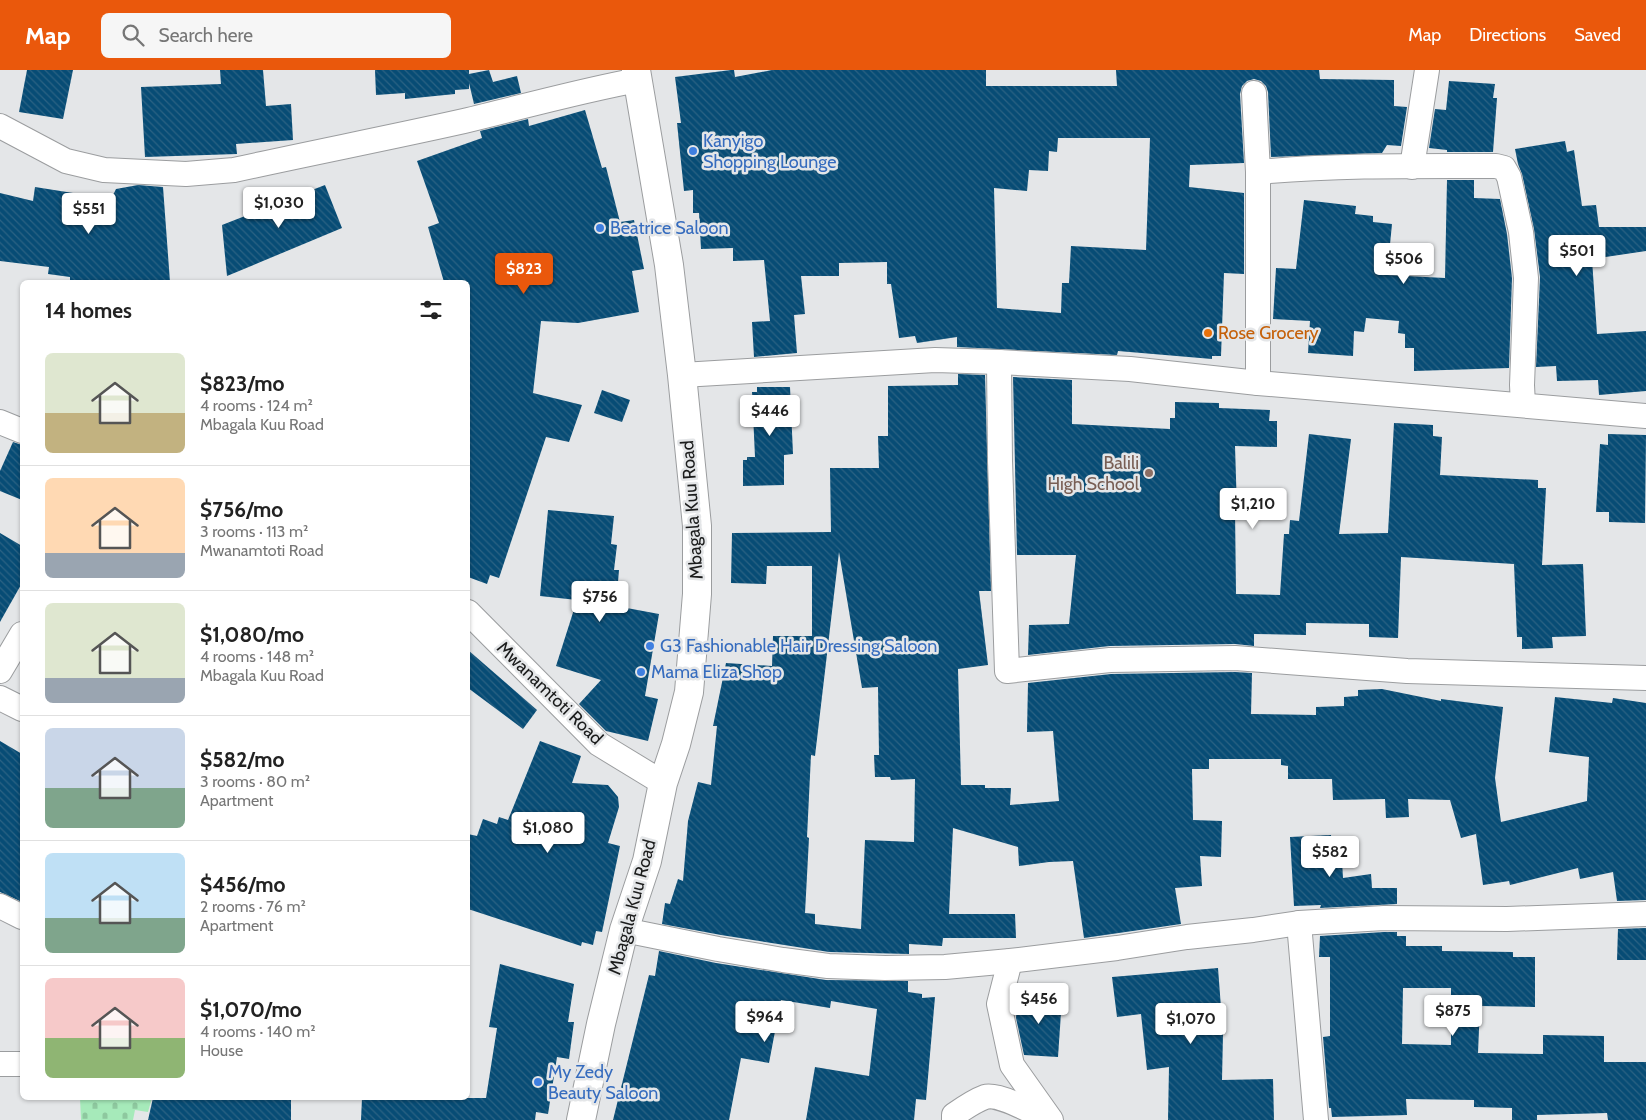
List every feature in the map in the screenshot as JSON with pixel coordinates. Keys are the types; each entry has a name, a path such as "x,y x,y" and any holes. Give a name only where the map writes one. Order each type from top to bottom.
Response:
{"street":[{"path":"1412,166 1427,70"},
{"path":"0,126 66,161 104,170 186,174 211,173 384,139 467,120 637,75"},
{"name":"Mbagala Kuu Road","path":"581,1120 601,1024 624,930 647,861 663,783 676,744 689,692 697,594 696,526 682,374 669,265 637,75"},
{"path":"1254,93 1258,172 1258,383"},
{"path":"1258,172 1301,168 1501,166 1507,172 1521,232 1526,278 1523,405"},
{"path":"682,374 934,360 999,362 1130,369 1258,383 1646,416"},
{"path":"999,362 1000,461 1007,670 1110,660 1235,658 1407,670 1646,678"},
{"path":"0,422 20,430"},
{"name":"Mwanamtoti Road","path":"470,614 599,744 663,783"},
{"path":"0,671 20,637"},
{"path":"0,698 20,708"},
{"path":"0,906 20,916"},
{"path":"624,930 718,949 828,966 885,968 945,967 1010,961 1252,930 1299,922 1384,918 1507,919 1646,914"},
{"path":"1299,922 1316,1120"},
{"path":"1010,961 999,1004 1012,1065 1049,1120"},
{"path":"0,1064 20,1064"},
{"path":"954,1120 954,1115 968,1105 987,1096 1020,1105 1049,1120"}],"green space":[{"path":"80,1100 151,1100 148,1112 135,1110 133,1120 81,1120"}],"building":[{"path":"27,70 73,70 63,119 19,112"},
{"path":"220,70 263,70 266,106 291,104 293,140 236,144 237,154 145,157 141,87 221,84"},
{"path":"375,70 469,70 469,74 489,70 493,82 517,76 521,93 474,104 469,83 469,89 455,90 455,94 405,99 405,93 376,95"},
{"path":"731,70 734,70 735,77 772,70 986,70 986,86 1117,86 1116,70 1319,70 1320,79 1394,80 1394,106 1407,107 1401,146 1387,145 1382,153 1271,157 1268,92 1266,86 1261,81 1254,79 1247,81 1242,86 1240,94 1244,163 1190,165 1189,187 1244,193 1244,274 1224,273 1221,356 1212,356 1212,359 1118,351 1117,355 957,347 957,337 917,343 915,336 899,338 891,284 887,284 887,262 839,263 839,276 801,276 805,314 794,315 797,353 754,357 752,322 770,321 764,260 733,261 733,248 701,249 699,213 693,213 693,190 684,191 677,123 681,123 675,77","holes":["1058,138 1150,138 1146,250 1071,246 1069,283 1062,283 1061,313 997,308 994,188 1027,191 1029,170 1048,171 1049,151 1057,152"]},
{"path":"1449,81 1495,84 1493,98 1497,98 1493,152 1447,152 1447,150 1429,148 1435,109 1446,110"},
{"path":"585,110 602,168 606,167 620,222 634,220 644,269 632,271 639,312 578,323 541,321 533,393 582,405 569,442 546,437 499,578 490,575 487,584 470,578 470,280 443,280 428,227 439,223 417,161 482,138 480,131 528,119 529,126"},
{"path":"1565,141 1567,152 1574,150 1582,206 1596,205 1599,227 1646,227 1646,251 1592,259 1597,334 1646,331 1646,391 1599,395 1598,380 1557,381 1556,366 1536,367 1540,277 1534,229 1515,149"},
{"path":"1447,180 1474,180 1474,198 1500,199 1507,234 1512,278 1509,368 1414,371 1414,348 1405,348 1405,334 1398,333 1399,321 1366,318 1364,332 1354,331 1353,356 1308,353 1310,321 1273,319 1276,268 1296,269 1304,200 1356,206 1355,214 1373,216 1373,222 1392,224 1387,275 1445,278"},
{"path":"138,185 163,187 170,280 70,280 70,277 48,274 49,267 0,261 0,193 33,201 35,187 111,199 116,189"},
{"path":"325,185 342,228 227,276 222,225"},
{"path":"958,374 985,375 991,591 979,591 988,665 958,669 961,785 985,785 985,788 1011,788 1010,805 1059,801 1053,731 1027,732 1028,683 1111,674 1252,673 1251,714 1316,715 1316,707 1344,706 1344,697 1358,696 1358,690 1382,689 1441,701 1441,699 1503,707 1495,778 1501,822 1587,801 1589,757 1549,752 1555,697 1612,703 1613,698 1646,703 1646,900 1617,901 1613,872 1580,879 1578,868 1510,885 1509,881 1483,885 1476,834 1461,838 1450,800 1408,799 1409,817 1386,818 1385,799 1333,800 1332,779 1288,779 1288,766 1281,765 1281,759 1209,759 1209,769 1192,769 1193,820 1222,821 1221,857 1200,856 1202,886 1175,888 1181,924 1084,938 1073,861 1019,866 1018,847 953,828 949,914 1015,914 1016,938 943,938 942,946 909,944 909,954 829,952 662,924 665,903 670,904 678,879 683,881 688,821 698,782 711,785 717,726 713,726 726,663 772,666 773,636 812,636 812,566 767,566 766,584 731,583 732,533 831,532 830,468 879,468 878,436 888,436 888,386 958,385","holes":["839,552 862,688 878,687 879,755 874,755 875,777 890,777 891,780 915,779 914,842 865,840 861,929 815,924 815,914 805,913 811,755 815,756"]},
{"path":"1013,377 1072,380 1072,424 1170,429 1170,418 1175,418 1175,402 1219,403 1219,408 1270,410 1269,421 1277,421 1277,447 1235,446 1237,510 1235,510 1236,594 1280,595 1284,534 1289,534 1290,520 1299,521 1309,434 1351,439 1339,534 1388,533 1394,423 1433,425 1433,436 1442,437 1440,475 1538,480 1538,488 1546,488 1542,565 1583,564 1586,636 1552,637 1553,648 1522,649 1522,637 1517,637 1514,564 1401,557 1398,638 1369,637 1369,624 1306,623 1306,635 1254,634 1254,646 1235,644 1110,646 1028,655 1029,625 1069,624 1076,555 1017,555"},
{"path":"757,387 790,387 793,454 784,455 784,485 743,486 743,460 747,460 747,457 755,457 752,392 757,392"},
{"path":"602,390 630,400 622,422 594,413"},
{"path":"1608,434 1646,435 1645,523 1609,522 1609,512 1596,512 1600,444 1608,445"},
{"path":"13,442 20,444 20,499 0,491 0,471"},
{"path":"548,510 614,516 611,544 617,545 614,570 619,570 616,606 659,614 645,696 658,699 648,741 606,731 579,704 601,680 556,666 577,600 540,596"},
{"path":"0,533 20,545 20,587 0,622"},
{"path":"470,652 537,710 523,729 470,689"},
{"path":"0,741 20,753 20,901 0,892"},
{"path":"540,741 581,756 572,783 608,785 618,797 619,807 608,843 620,846 602,932 596,931 593,945 582,942 581,946 470,910 470,834 477,836 483,819 497,824 499,817 508,820"},
{"path":"1331,835 1333,862 1342,861 1343,878 1371,874 1372,888 1397,888 1397,904 1320,908 1321,905 1294,906 1290,837"},
{"path":"1646,928 1646,960 1617,960 1618,929"},
{"path":"1397,932 1397,936 1406,936 1406,946 1442,946 1442,951 1513,952 1513,957 1535,957 1535,1007 1480,1006 1478,1053 1543,1054 1543,1035 1604,1036 1604,1062 1646,1062 1646,1120 1608,1120 1607,1113 1537,1115 1537,1120 1512,1120 1512,1108 1474,1107 1474,1100 1406,1099 1407,1115 1332,1117 1331,1108 1329,1108 1323,1037 1330,1036 1330,957 1319,957 1320,936","holes":["1403,988 1451,988 1451,1045 1402,1044"]},
{"path":"659,951 716,963 826,980 908,981 908,992 922,994 922,998 935,997 926,1100 916,1099 914,1120 806,1120 815,1067 869,1076 877,1009 831,1001 830,1008 781,1000 769,1063 741,1058 729,1120 613,1120 649,975 655,976"},
{"path":"500,964 574,984 568,1022 574,1022 569,1059 557,1057 548,1114 536,1112 535,1120 361,1120 362,1100 470,1100 470,1098 486,1098 497,1028 489,1027"},
{"path":"1218,968 1223,1034 1222,1080 1273,1079 1274,1120 1168,1120 1169,1067 1147,1070 1141,1014 1117,1017 1112,977"},
{"path":"1018,995 1062,998 1058,1057 1024,1055 1016,1018"},
{"path":"153,1100 291,1100 291,1120 148,1120"}],"place":[{"name":"Kanyigo Shopping Lounge","path":"693,151"},
{"name":"Beatrice Saloon","path":"600,228"},
{"name":"Rose Grocery","path":"1208,333"},
{"name":"Balili High School","path":"1149,473"},
{"name":"G3 Fashionable Hair Dressing Saloon","path":"650,646"},
{"name":"Mama Eliza Shop","path":"641,672"},
{"name":"My Zedy Beauty Saloon","path":"538,1082"}]}
